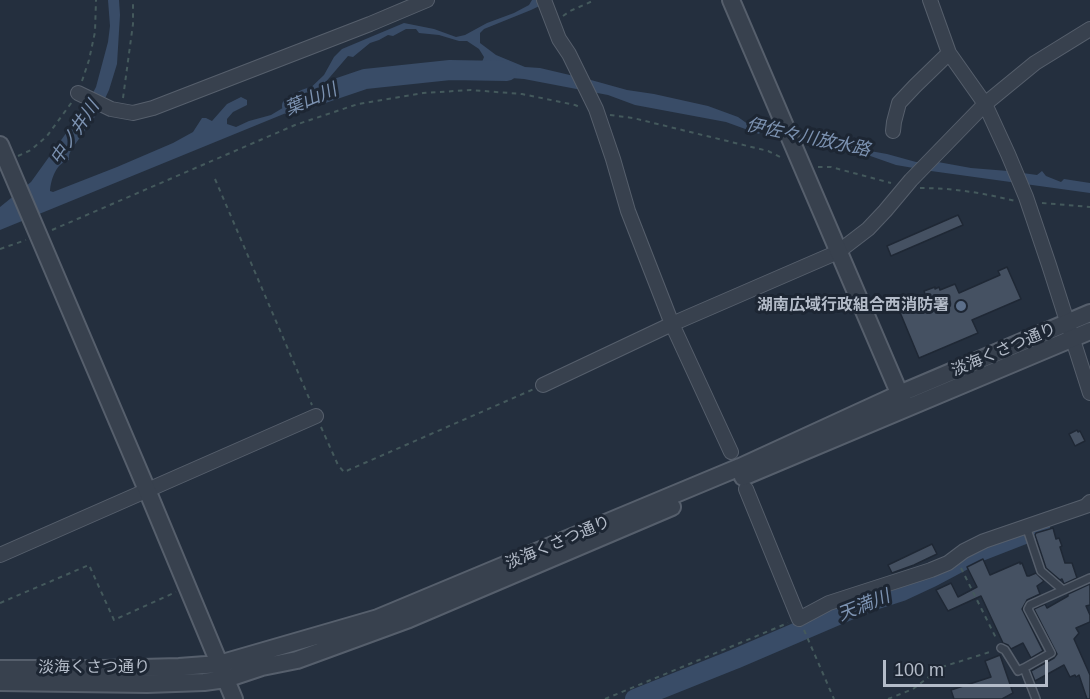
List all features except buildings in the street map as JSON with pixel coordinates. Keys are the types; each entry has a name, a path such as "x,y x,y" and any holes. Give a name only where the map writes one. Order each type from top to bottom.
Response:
{"street":[{"path":"78,93 120,111 133,113 153,108 427,0"},
{"path":"544,0 559,39 597,113 628,211 672,324 731,452"},
{"path":"731,0 902,401"},
{"path":"930,0 949,53 985,104 1008,154 1077,341 1090,393"},
{"path":"543,385 672,324 838,252 868,229 908,183 985,104 1035,63 1090,30"},
{"path":"893,131 899,103 949,53"},
{"path":"0,145 234,699"},
{"name":"淡海くさつ通り","path":"1077,341 1090,313"},
{"name":"淡海くさつ通り","path":"0,682 147,684 204,682 223,671 378,618 902,401 1077,341 1090,331"},
{"path":"0,555 316,416"},
{"path":"746,489 799,619 830,603 931,570 948,563 964,551 984,541 1086,506 1090,502"},
{"name":"淡海くさつ通り","path":"0,669 179,667 223,671"}],"lane":[{"path":"1026,526 1041,571 1063,590"},
{"path":"1001,648 1005,650 1018,671 1050,653 1028,609 1030,605 1090,578"},
{"path":"1024,668 1036,699"}],"path":[{"path":"120,111 130,52 133,0"},
{"path":"553,21 595,0"},
{"path":"0,249 38,236 284,130 358,104 423,93 471,90 522,94 575,105 597,113 633,118 898,186 908,183 1027,201 1090,207"},
{"path":"215,179 328,446 344,472 543,385"},
{"path":"0,603 89,565 114,620 188,587"},
{"path":"888,699 913,689 942,667 1001,648 961,568"},
{"path":"605,699 799,619 834,699"}],"water":[{"path":"108,0 119,0 117,64 109,90 99,111 71,150 69,160 61,164 55,172 50,191 53,192 173,143 193,132 202,118 212,121 227,104 241,97 247,100 247,105 233,112 227,119 227,124 236,127 271,115 301,97 324,75 334,57 342,49 404,23 434,29 456,37 514,13 529,5 532,0 552,0 484,29 480,33 480,43 496,55 525,67 540,68 627,90 708,106 738,117 752,127 759,123 801,133 853,141 870,151 916,162 938,162 1037,175 1042,171 1046,176 1061,182 1064,179 1090,183 1090,193 896,165 850,151 843,146 762,130 759,134 726,122 635,105 608,95 524,79 485,76 482,62 484,57 479,49 467,41 419,33 416,29 406,29 393,36 388,35 370,43 353,57 348,56 318,91 313,102 0,230 0,207 31,182 87,104 96,87 108,42 110,26"}],"waterway":[{"name":"葉山川","path":"292,106 365,79 450,70 507,71 505,70"},
{"name":"天満川","path":"635,699 868,602 902,591 981,551 1040,528"}],"place":[{"name":"湖南広域行政組合西消防署","path":"961,306"}],"water label":[{"name":"中ノ井川","path":"75,133"},
{"name":"伊佐々川放水路","path":"808,138"}]}
